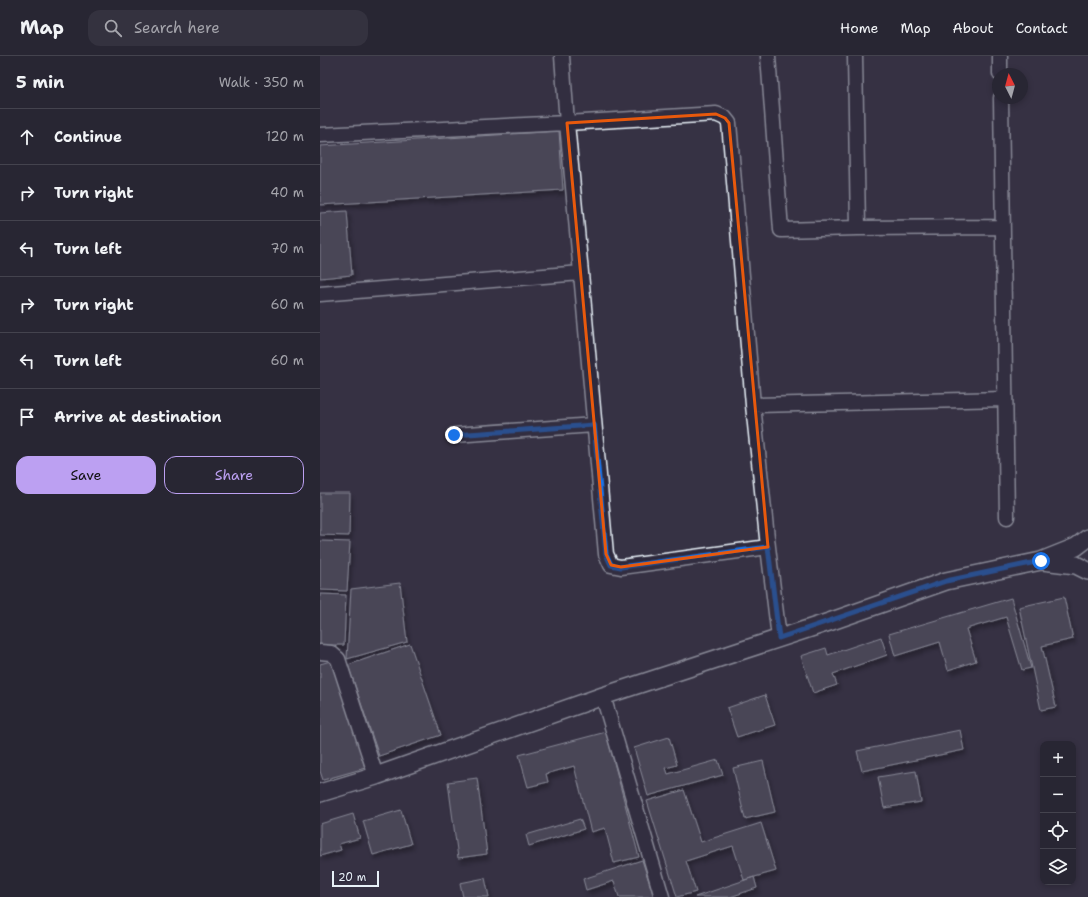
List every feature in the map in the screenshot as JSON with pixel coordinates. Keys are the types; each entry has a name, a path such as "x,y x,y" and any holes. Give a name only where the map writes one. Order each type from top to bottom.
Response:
{"street":[{"path":"562,56 606,554 611,565 621,567 768,547"},
{"path":"768,56 781,230 1002,227"},
{"path":"855,56 858,228"},
{"path":"1000,56 1000,68"},
{"path":"1001,104 1007,517"},
{"path":"320,135 716,114 725,118 729,123 753,405 779,638"},
{"path":"320,294 582,273"},
{"path":"753,405 1005,399"},
{"path":"454,435 594,425"},
{"path":"320,793 376,776 603,696 946,581 1041,561 1076,547 1088,538"},
{"path":"1041,561 1076,565 1088,571"},
{"path":"320,652 331,653 338,659 376,776"},
{"path":"603,696 662,897"}],"highlighted area":[{"path":"716,114 725,118 729,123 768,547 621,567 611,565 606,554 567,123"}],"building":[{"path":"559,131 563,190 320,205 320,146"},
{"path":"347,211 352,275 320,278 320,213"},
{"path":"320,493 350,493 349,536 320,535"},
{"path":"320,541 350,542 347,591 320,590"},
{"path":"400,583 407,642 347,659 351,589"},
{"path":"320,594 346,595 344,645 320,645"},
{"path":"1064,597 1073,639 1042,646 1056,707 1041,710 1019,607"},
{"path":"1011,598 1031,668 1022,670 1006,617 966,629 976,661 948,670 940,642 895,656 889,634"},
{"path":"881,637 887,655 833,674 837,685 813,693 801,656 826,648 828,655"},
{"path":"410,644 441,735 379,756 348,665"},
{"path":"334,660 365,768 323,780 320,771 320,664"},
{"path":"765,695 775,725 737,737 727,708"},
{"path":"960,730 964,750 862,771 857,751"},
{"path":"606,732 639,857 614,863 605,828 591,832 574,766 546,774 548,782 528,787 519,755"},
{"path":"669,737 677,765 666,768 668,774 718,760 723,775 648,796 634,748"},
{"path":"763,761 775,812 745,819 733,768"},
{"path":"916,771 921,802 884,808 878,777"},
{"path":"477,778 487,854 458,858 448,782"},
{"path":"684,790 701,842 761,823 776,871 744,880 733,846 686,861 696,892 677,897 647,801"},
{"path":"401,810 411,844 373,855 363,821"},
{"path":"353,814 360,838 339,844 341,850 320,856 320,824"},
{"path":"580,819 584,829 529,846 526,835"},
{"path":"642,860 654,897 619,897 614,881 586,890 583,879"},
{"path":"754,877 757,888 730,897 695,897"},
{"path":"485,878 489,897 463,897 460,883"}],"route":[{"path":"454,435 594,425 606,554 611,565 621,567 768,547 779,638 946,581 1041,561"}]}
